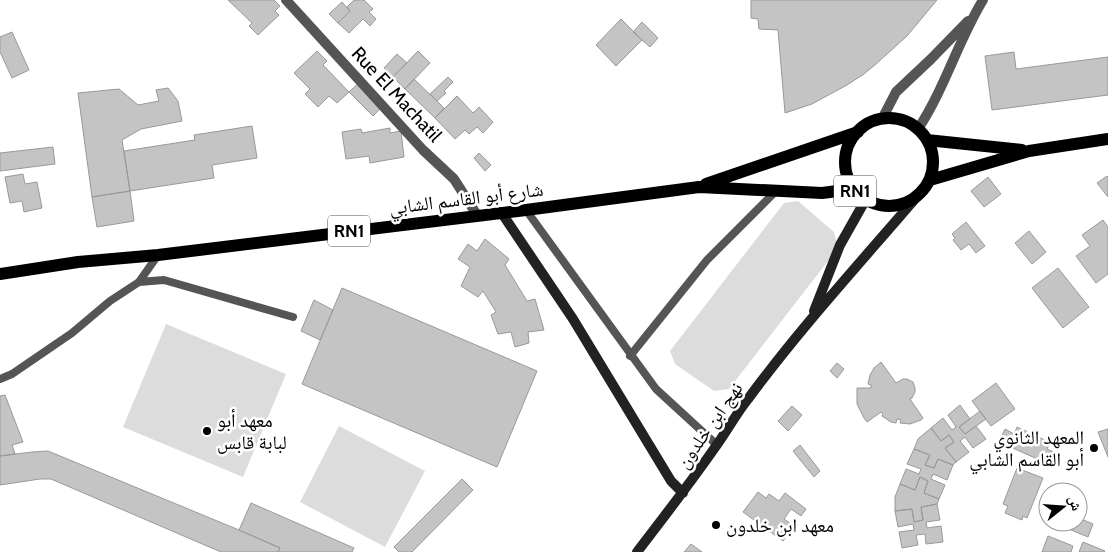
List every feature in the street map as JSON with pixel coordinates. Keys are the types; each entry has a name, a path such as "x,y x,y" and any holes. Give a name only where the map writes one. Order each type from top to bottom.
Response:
{"main road":[{"path":"882,119 894,118 907,122 918,129 927,140 932,152 933,166 930,180 1029,151 1108,139"},
{"name":"RN1","path":"882,119 869,123 858,132 850,144 846,157 846,169 853,189 866,199 883,205 896,205 909,201 920,193 930,180"},
{"name":"شارع أبو القاسم الشابي","path":"699,187 858,132"},
{"path":"927,140 1029,151"},
{"name":"شارع أبو القاسم الشابي","path":"0,274 78,262 158,255 699,187 822,193 853,189"}],"street":[{"name":"Rue El Machatil","path":"286,0 423,150 454,179 477,215"},
{"path":"918,129 940,90 973,17 983,0"},
{"path":"882,119 896,92 973,17"},
{"path":"810,318 920,193"},
{"path":"810,318 840,245 866,199"},
{"path":"501,212 573,318 671,481 683,492"},
{"name":"نهج ابن خلدون","path":"637,552 717,445 746,400 810,318"}],"lane":[{"path":"630,356 707,260 777,190"},
{"path":"526,210 656,390 717,445"},
{"path":"0,379 12,374 72,333 110,301 139,282 158,255"},
{"path":"139,282 164,280 292,317"}],"shaded area":[{"path":"798,201 834,232 838,248 729,389 714,391 675,364 670,351 784,203"},
{"path":"166,324 286,374 243,477 123,427"},
{"path":"339,426 425,471 385,547 300,502"}],"building":[{"path":"228,0 274,0 280,6 275,11 279,15 258,35 249,26 252,23"},
{"path":"354,0 364,0 373,9 369,12 376,19 370,26 363,19 349,33 338,23 350,11 347,7"},
{"path":"751,0 937,0 907,36 864,74 812,104 785,113 778,30 759,29 758,19 751,18"},
{"path":"342,2 350,11 338,23 329,14"},
{"path":"621,19 642,40 616,66 596,45"},
{"path":"642,22 658,38 650,47 633,32"},
{"path":"12,32 29,70 12,78 0,52 0,37"},
{"path":"317,51 327,61 323,65 349,92 337,103 329,96 318,107 305,94 310,89 294,73"},
{"path":"418,51 430,63 405,89 393,77"},
{"path":"1014,52 1016,69 1108,57 1108,95 992,110 985,56"},
{"path":"397,54 407,63 393,77 384,68"},
{"path":"448,77 453,82 444,91 446,93 437,101 430,94"},
{"path":"414,79 444,108 435,118 405,89"},
{"path":"362,80 385,104 373,116 349,92"},
{"path":"168,88 178,101 182,121 141,129 122,140 130,191 92,197 78,93 119,89 138,105 159,101 156,90"},
{"path":"457,96 473,113 479,107 493,122 483,133 477,127 469,134 465,130 455,139 435,118"},
{"path":"252,126 257,158 212,165 214,178 130,191 124,151 195,140 194,135"},
{"path":"390,128 390,133 401,131 404,157 370,163 369,156 346,159 342,132 361,129 362,133"},
{"path":"53,147 55,164 0,171 0,153"},
{"path":"479,153 491,165 485,171 474,158"},
{"path":"23,174 25,184 37,182 42,208 24,212 22,201 10,203 5,177"},
{"path":"988,177 1001,194 984,207 971,191"},
{"path":"1108,177 1108,197 1097,183"},
{"path":"130,191 134,221 97,227 92,197"},
{"path":"1103,220 1108,227 1108,274 1096,283 1076,256 1090,246 1082,235"},
{"path":"966,222 985,246 976,253 969,244 961,250 953,240 955,238 952,234"},
{"path":"1029,231 1046,252 1032,264 1015,243"},
{"path":"485,239 509,259 505,265 527,301 535,299 544,330 528,332 529,343 515,347 511,332 498,334 491,315 496,312 483,291 478,297 461,286 470,267 458,259 468,244 477,251"},
{"path":"1058,268 1089,307 1063,328 1032,288"},
{"path":"342,288 537,371 497,467 302,384"},
{"path":"314,300 333,310 320,340 301,331"},
{"path":"881,362 896,383 903,379 913,382 915,392 910,399 923,418 921,420 910,424 900,423 901,420 897,419 896,423 891,422 882,416 881,412 867,422 864,418 857,404 857,388 871,388 871,385 868,384 870,375"},
{"path":"837,363 844,369 837,378 830,371"},
{"path":"996,383 1015,409 991,426 972,401"},
{"path":"5,395 23,442 12,445 15,454 0,456 0,396"},
{"path":"960,405 970,419 959,427 965,434 976,426 986,439 973,448 965,437 960,441 969,452 956,462 945,448 954,442 949,435 941,441 931,428 943,418 952,430 956,427 948,415"},
{"path":"792,406 802,415 788,431 778,421"},
{"path":"980,411 986,419 965,434 959,427"},
{"path":"1017,427 1028,432 1026,437 1036,441 1038,437 1050,442 1047,449 1056,453 1051,465 999,442 1005,429 1014,434"},
{"path":"931,428 941,441 949,435 954,442 945,448 956,462 953,465 938,459 934,468 925,465 930,455 914,449 918,439"},
{"path":"1108,429 1108,457 1098,432"},
{"path":"800,445 820,471 814,477 793,451"},
{"path":"914,449 930,455 925,465 934,468 938,459 953,465 947,480 933,474 931,479 945,485 939,499 924,493 928,481 920,477 915,490 900,484 906,469 919,474 921,469 907,464"},
{"path":"48,451 280,548 278,552 221,552 51,479 0,485 0,456"},
{"path":"1017,468 1043,478 1041,482 1038,482 1038,490 1027,518 1023,516 1022,520 1005,513 1008,506 1003,504"},
{"path":"920,477 928,481 924,493 939,499 937,504 921,507 923,520 914,522 912,509 895,511 895,497 900,484 915,490"},
{"path":"462,479 473,490 412,552 399,552 394,547"},
{"path":"758,492 766,498 769,494 779,501 785,493 806,509 801,516 791,509 784,519 794,526 783,541 743,512"},
{"path":"251,503 354,548 352,552 278,552 280,548 239,530"},
{"path":"937,504 940,520 926,522 927,528 941,526 943,542 926,544 925,534 916,535 918,545 902,548 899,532 914,530 913,524 898,527 895,511 912,509 914,522 923,520 921,507"},
{"path":"1088,522 1093,524 1088,537 1076,532 1088,532"},
{"path":"1048,536 1073,546 1071,552 1042,552"},
{"path":"1083,542 1105,551 1079,552"},
{"path":"691,544 702,552 684,552"}],"place":[{"name":"معهد أبو لبابة قابس","path":"207,431"},
{"name":"المعهد الثانوي أبو القاسم الشابي","path":"1094,448"},
{"name":"معهد ابن خلدون","path":"716,525"}]}
